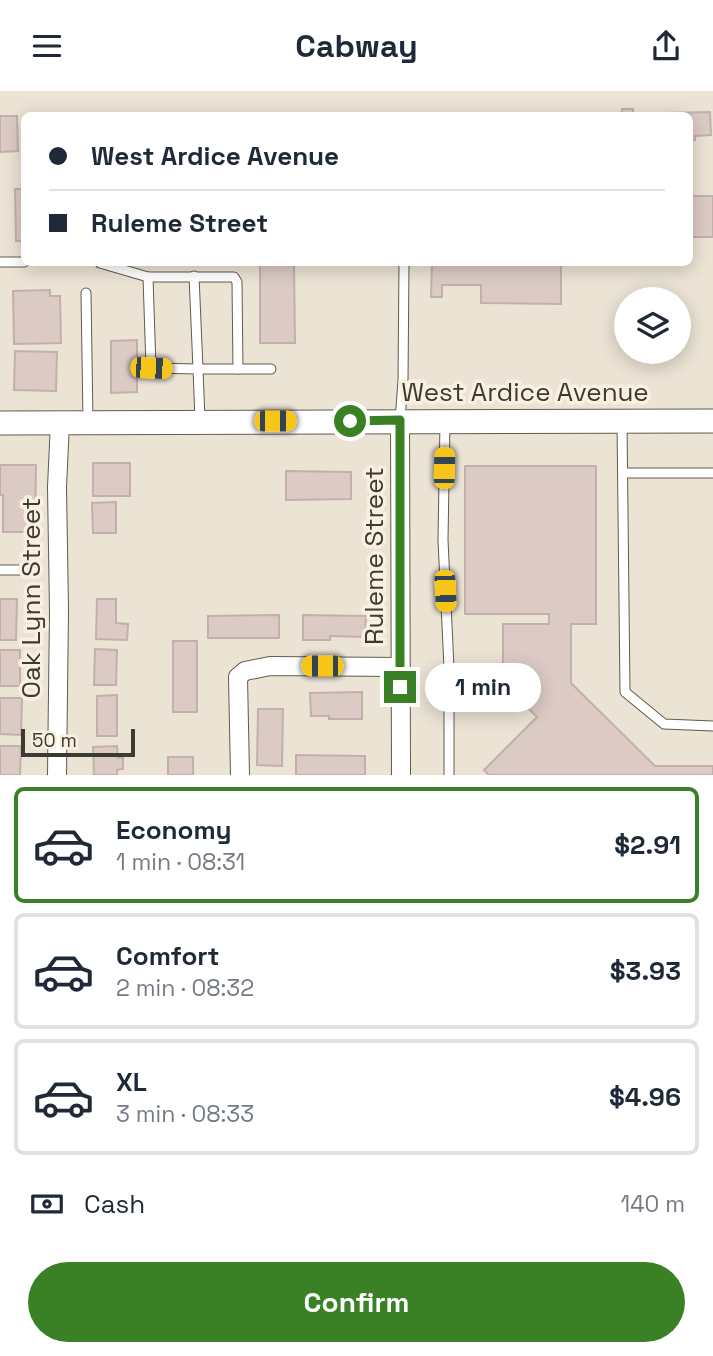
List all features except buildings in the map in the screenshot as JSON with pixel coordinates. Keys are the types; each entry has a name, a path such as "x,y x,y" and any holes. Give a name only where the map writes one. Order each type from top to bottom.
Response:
{"street":[{"name":"Ruleme Street","path":"400,420 401,775"},
{"name":"West Ardice Avenue","path":"0,423 713,421"},
{"name":"Oak Lynn Street","path":"57,775 57,487 60,422"},
{"path":"240,775 238,677 245,671 270,666 400,667"}],"lane":[{"path":"0,262 21,262"},
{"path":"110,266 148,277 234,277 238,369"},
{"path":"400,420 404,266"},
{"path":"194,276 200,421"},
{"path":"148,277 151,368 271,369"},
{"path":"86,293 88,422"},
{"path":"445,420 443,540 449,668 449,775"},
{"path":"622,420 625,692 664,724 713,726"},
{"path":"623,473 713,473"},
{"path":"0,570 29,570"}],"route":[{"path":"350,421 400,420 400,687"}]}
